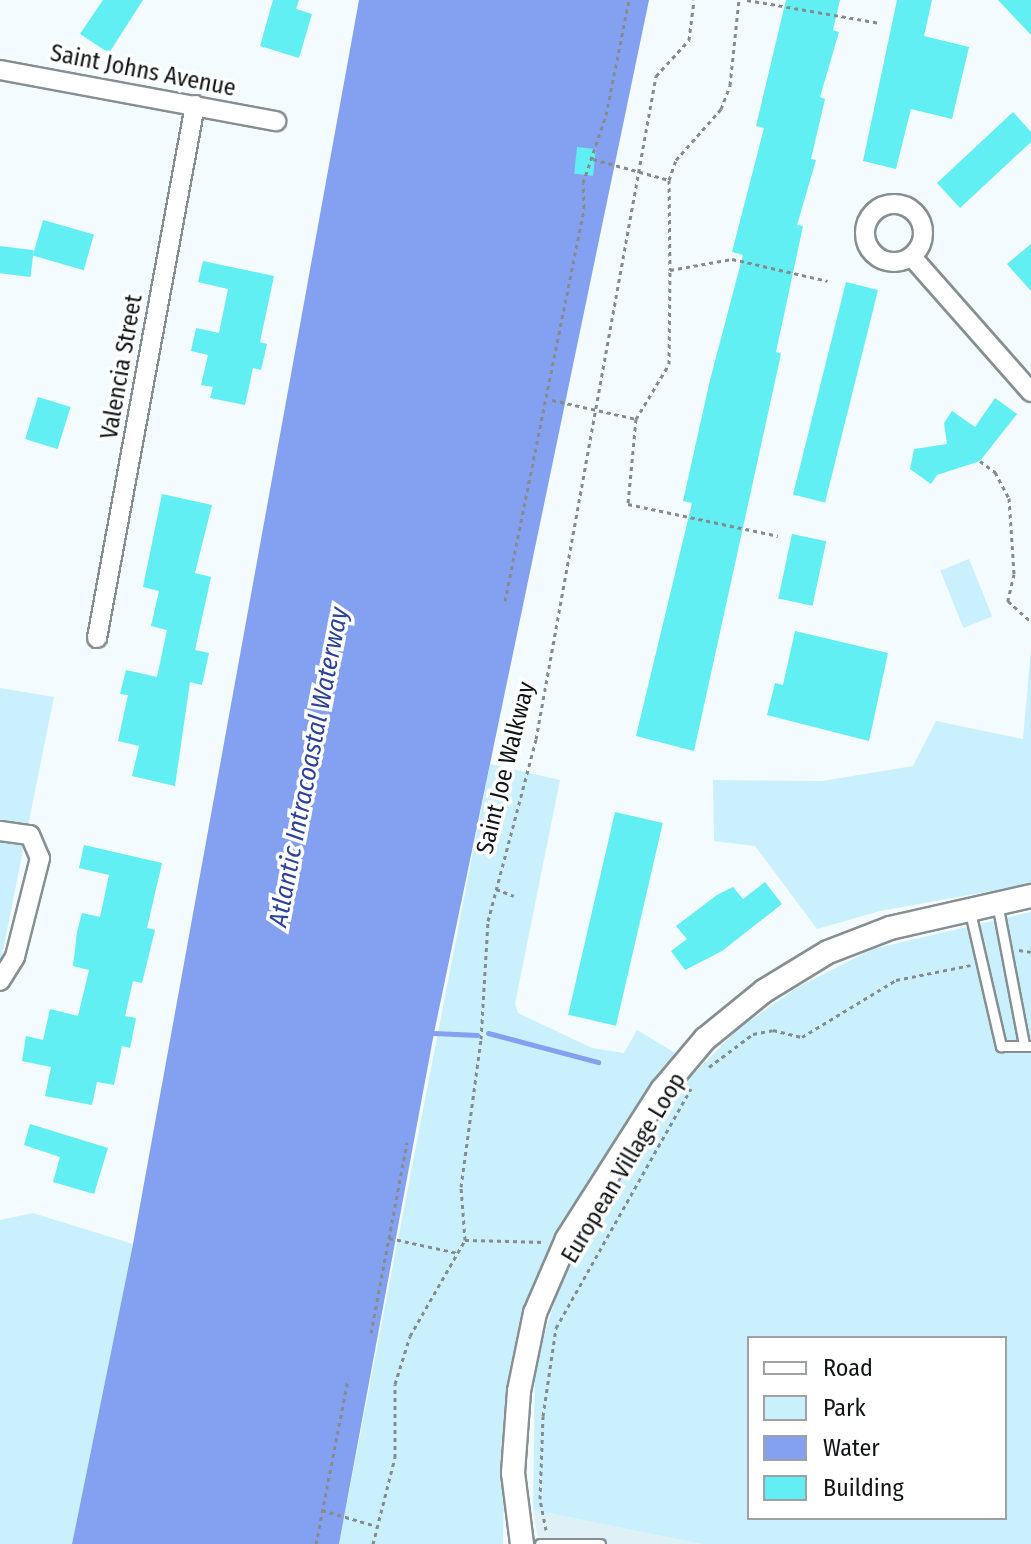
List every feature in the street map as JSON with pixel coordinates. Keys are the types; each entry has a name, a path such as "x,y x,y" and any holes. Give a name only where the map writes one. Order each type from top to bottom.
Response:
{"street":[{"name":"Saint Johns Avenue","path":"0,70 276,121"},
{"name":"Valencia Street","path":"97,638 195,105"},
{"path":"912,257 1031,392"},
{"path":"0,831 30,835 40,858 15,957 0,981"},
{"path":"512,1544 524,1358 535,1313 567,1239 625,1144 705,1039 764,991 828,952 969,907 1031,896"},
{"path":"514,1502 522,1544"}],"lane":[{"path":"969,907 1001,1046 1028,1045 997,901"},
{"path":"544,1543 600,1544"}],"path":[{"path":"505,601 584,208 583,183 606,115 629,0"},
{"name":"Saint Joe Walkway","path":"465,1240 461,1187 496,889 536,739 656,76 689,40 694,0"},
{"path":"739,0 730,85 721,109 685,147 669,180 669,364 636,419 628,504 778,536"},
{"path":"747,0 880,23"},
{"path":"593,159 669,180"},
{"path":"670,270 732,259 828,281"},
{"path":"552,400 636,419"},
{"path":"980,461 995,472 1009,498 1014,574 1008,601 1031,622"},
{"path":"496,889 514,896"},
{"path":"1006,950 1031,952"},
{"name":"European Village Loop","path":"703,1072 753,1034 773,1030 802,1037 896,980 941,976 982,959"},
{"name":"European Village Loop","path":"544,1543 540,1499 545,1374 572,1291 607,1236 696,1079"},
{"path":"371,1333 407,1142"},
{"path":"373,1544 395,1457 395,1384 410,1336 465,1240 607,1236"},
{"path":"389,1238 458,1253"},
{"path":"316,1544 348,1379"},
{"path":"322,1510 363,1519 377,1527"}],"shaded area":[{"path":"533,1510 701,1544 539,1544"}],"green space":[{"path":"969,559 992,616 963,628 940,571"},
{"path":"1031,648 1031,884 880,911 817,929 755,846 714,841 713,780 822,781 913,766 936,721 1023,739"},
{"path":"0,688 54,697 0,965"},
{"path":"490,764 560,780 515,1004 518,1013 592,1048 624,1053 637,1030 677,1054 617,1139 548,1259 504,1496 503,1544 339,1544"},
{"path":"1031,912 1031,1544 701,1544 533,1510 535,1365 565,1268 676,1092 738,1029 800,986 873,949"},
{"path":"33,1213 133,1244 72,1544 0,1544 0,1220"}],"water":[{"name":"Atlantic Intracoastal Waterway","path":"359,0 649,0 434,1033 339,1544 72,1544 133,1244"}],"building":[{"path":"103,0 143,0 109,53 80,34"},
{"path":"273,0 299,0 296,9 312,14 299,58 260,46"},
{"path":"786,0 840,0 833,30 839,32 820,97 825,99 811,159 816,160 797,225 803,226 776,352 781,354 694,751 636,736 692,503 683,501 710,380 743,255 732,252 764,128 756,126"},
{"path":"897,0 932,0 924,36 969,47 952,119 911,109 896,169 863,161"},
{"path":"998,0 1031,0 1031,35"},
{"path":"1013,112 1031,132 1031,142 960,208 937,183"},
{"path":"577,147 596,149 593,176 574,174"},
{"path":"43,220 94,235 84,270 33,256"},
{"path":"1031,244 1031,291 1007,264"},
{"path":"0,246 34,250 30,277 0,273"},
{"path":"203,261 274,276 260,342 267,344 261,370 253,368 245,405 210,398 213,387 201,385 208,355 191,351 196,328 219,333 228,289 198,282"},
{"path":"846,282 878,290 825,502 793,494"},
{"path":"38,397 71,407 58,449 25,439"},
{"path":"995,398 1017,414 980,461 937,475 931,484 910,469 914,449 947,444 944,423 952,411 975,427"},
{"path":"162,494 212,505 195,573 211,577 195,650 209,653 202,685 190,682 175,786 132,776 139,746 118,741 128,695 120,694 126,670 157,677 167,630 151,626 159,591 143,587"},
{"path":"792,534 826,541 813,606 778,599"},
{"path":"795,631 888,653 869,741 767,715 775,683 783,685"},
{"path":"615,812 663,823 616,1026 568,1015"},
{"path":"84,845 162,863 147,928 155,930 142,983 133,981 125,1016 136,1018 130,1048 122,1046 114,1085 97,1082 92,1105 45,1096 51,1067 22,1061 26,1036 43,1040 50,1009 78,1016 89,970 73,966 77,932 82,913 100,917 109,875 79,868"},
{"path":"765,882 782,904 722,951 685,970 671,951 687,939 676,926 717,895 733,887 743,899"},
{"path":"30,1124 108,1148 94,1194 53,1182 60,1157 24,1145"}],"waterway":[{"path":"434,1033 477,1035"},
{"path":"488,1033 598,1062"}]}
